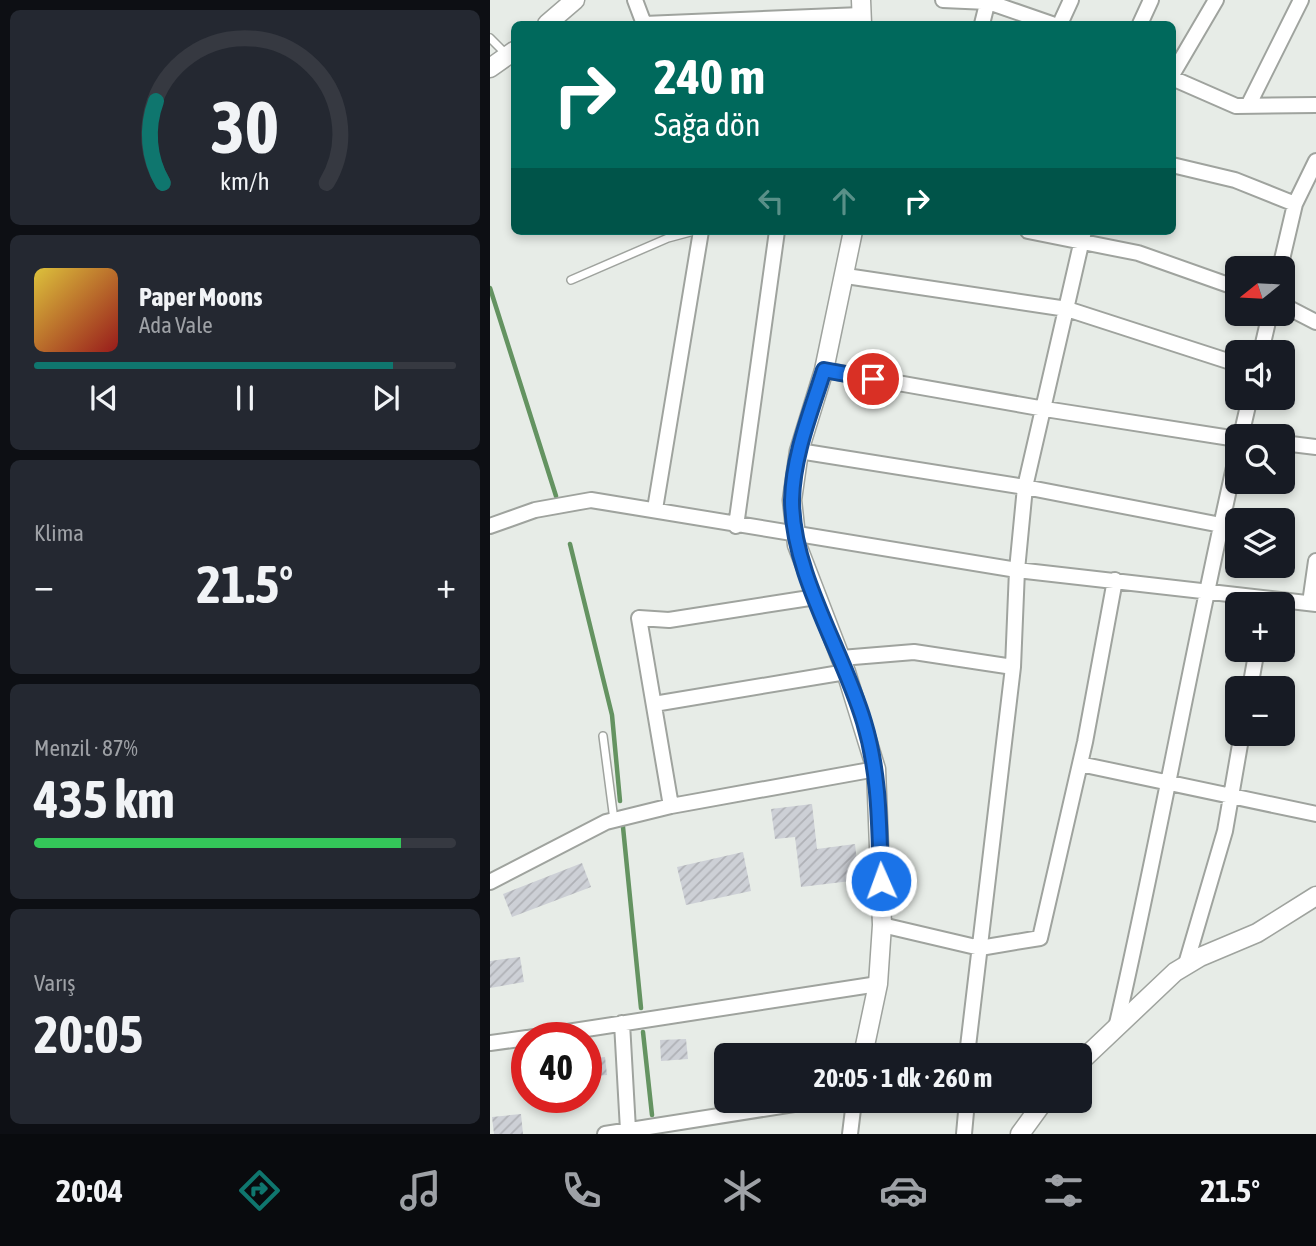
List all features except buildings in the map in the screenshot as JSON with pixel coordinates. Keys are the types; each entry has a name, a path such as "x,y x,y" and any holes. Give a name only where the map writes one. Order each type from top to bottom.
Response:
{"street":[{"path":"550,21 575,0"},
{"path":"635,0 643,21"},
{"path":"943,0 988,1 1031,21"},
{"path":"1061,21 1070,0"},
{"path":"1142,21 1152,0"},
{"path":"1176,70 1216,0"},
{"path":"1249,104 1301,0"},
{"path":"983,21 988,1"},
{"path":"703,21 862,13"},
{"path":"490,68 511,54"},
{"path":"1176,79 1236,106 1316,105"},
{"path":"1283,256 1295,204 1316,161"},
{"path":"1176,166 1235,180 1295,204"},
{"path":"655,509 700,235"},
{"path":"736,526 776,235"},
{"path":"852,235 846,276 824,370 799,451 792,500 796,536 816,597 844,665 876,769 882,925 878,984 866,1043"},
{"path":"966,1043 1013,667 1017,570 1025,487 1083,236 1225,284"},
{"path":"846,276 1067,309 1225,360"},
{"path":"1295,311 1316,322"},
{"path":"824,370 1045,409 1225,435"},
{"path":"1295,444 1316,447"},
{"path":"799,451 1025,487 1221,525"},
{"path":"1116,1028 1148,888 1166,782 1228,494"},
{"path":"490,526 535,510 591,500 655,509 796,536 1017,570 1225,594"},
{"path":"1295,603 1313,604 1316,561"},
{"path":"882,925 979,948 1040,938 1080,764 1115,580"},
{"path":"671,806 639,618 668,620 816,597"},
{"path":"654,704 914,652 1013,667"},
{"path":"1186,964 1226,831 1240,746"},
{"path":"1080,764 1316,814"},
{"path":"490,882 614,820 671,806 876,769"},
{"path":"1092,1051 1186,964 1257,933 1316,896"},
{"path":"602,1026 878,984"},
{"path":"621,1023 628,1130"},
{"path":"490,1043 511,1040"},
{"path":"606,1134 736,1113"},
{"path":"850,1134 853,1113"},
{"path":"964,1134 966,1113"},
{"path":"1020,1134 1035,1113"}],"lane":[{"path":"490,38 511,54"},
{"path":"571,280 658,242 681,235"},
{"path":"603,736 614,820"}],"waterway":[{"path":"490,288 556,496"},
{"path":"570,544 612,715 620,801"},
{"path":"623,827 641,1008"},
{"path":"643,1032 652,1115"}],"route":[{"path":"873,379 824,370 799,451 792,500 797,545 864,722 876,769 880,799 881,881"}]}
